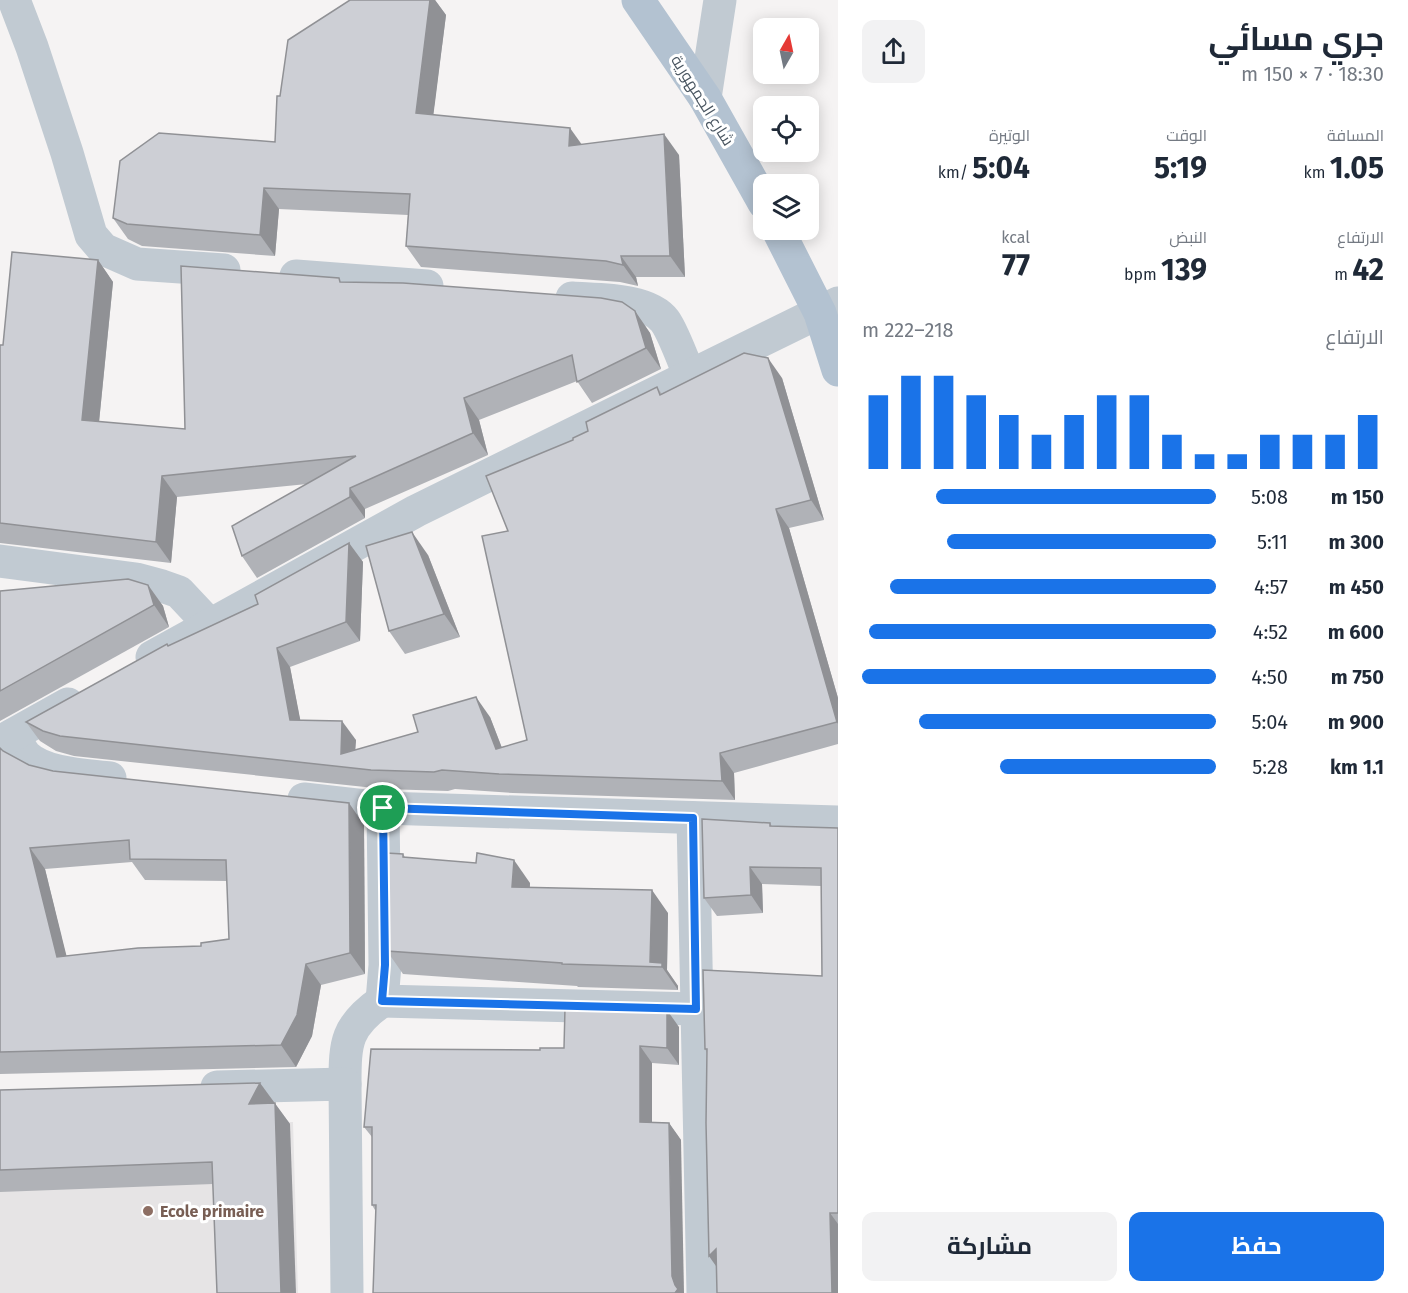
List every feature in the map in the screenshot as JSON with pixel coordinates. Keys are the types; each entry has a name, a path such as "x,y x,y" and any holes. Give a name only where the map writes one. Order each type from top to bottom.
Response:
{"main road":[{"name":"شارع الجمهورية","path":"638,0 705,98 753,183"},
{"path":"785,240 829,308 838,370"}],"street":[{"path":"14,0 67,153 91,235 103,249 137,264 454,288"},
{"path":"705,98 720,0"},
{"path":"548,296 619,301 644,306 665,320 690,377"},
{"path":"127,671 416,511 829,308"},
{"path":"0,561 136,579 162,586 179,592 210,625"},
{"path":"96,689 6,739 27,756 49,768 70,774 140,781"},
{"path":"279,796 383,808 838,822"},
{"path":"382,1001 385,965 383,808"},
{"path":"693,818 703,1293"},
{"path":"347,1293 345,1047 363,1014 382,1001 696,1009"},
{"path":"190,1088 345,1084"}],"shaded area":[{"name":"Ecole primaire","path":"293,1122 298,1293 0,1293 0,1129"}],"building":[{"path":"350,0 430,0 416,113 570,128 569,146 664,134 670,256 621,256 623,265 606,261 406,246 410,194 264,188 260,235 127,224 113,218 120,161 159,133 275,142 277,96 280,96 288,40"},
{"path":"12,252 98,260 82,420 185,429 181,266 339,278 340,282 403,283 601,298 622,302 635,311 646,348 577,382 572,355 464,398 473,433 350,488 350,497 242,556 232,526 356,456 162,476 156,542 0,523 0,345 3,345"},
{"path":"744,353 768,358 811,500 776,509 837,722 720,753 722,781 442,770 434,772 371,770 60,736 43,731 26,722 167,644 168,646 258,604 255,595 349,543 346,622 277,648 290,720 342,721 341,754 418,732 413,715 476,697 496,749 527,740 482,536 508,531 486,476 573,440 588,431 586,422 657,387 660,395"},
{"path":"412,532 444,614 389,631 366,546"},
{"path":"128,579 148,585 154,605 0,691 0,591"},
{"path":"0,748 29,765 53,771 349,803 350,953 306,964 297,1015 281,1045 0,1052","holes":["129,840 130,859 226,860 229,939 201,943 201,946 138,948 57,957 30,848"]},
{"path":"702,819 770,823 770,826 838,828 838,1213 830,1213 832,1293 717,1293 716,1249 709,1256 707,1049 705,1049 703,970 822,976 821,868 750,867 751,895 704,898"},
{"path":"386,853 403,854 403,857 476,863 477,853 514,860 512,887 652,890 650,962 662,963 662,967 562,964 387,951"},
{"path":"565,1008 667,1010 667,1048 640,1046 640,1122 669,1123 672,1276 678,1289 675,1293 373,1293 376,1205 372,1205 372,1127 364,1127 371,1049 540,1050 540,1048 564,1048"},
{"path":"260,1083 249,1104 275,1103 281,1293 217,1293 212,1162 0,1170 0,1090"}],"place":[{"name":"Ecole primaire","path":"148,1211"}],"route":[{"path":"383,808 693,818 696,1009 382,1001 385,965 383,808"}]}
